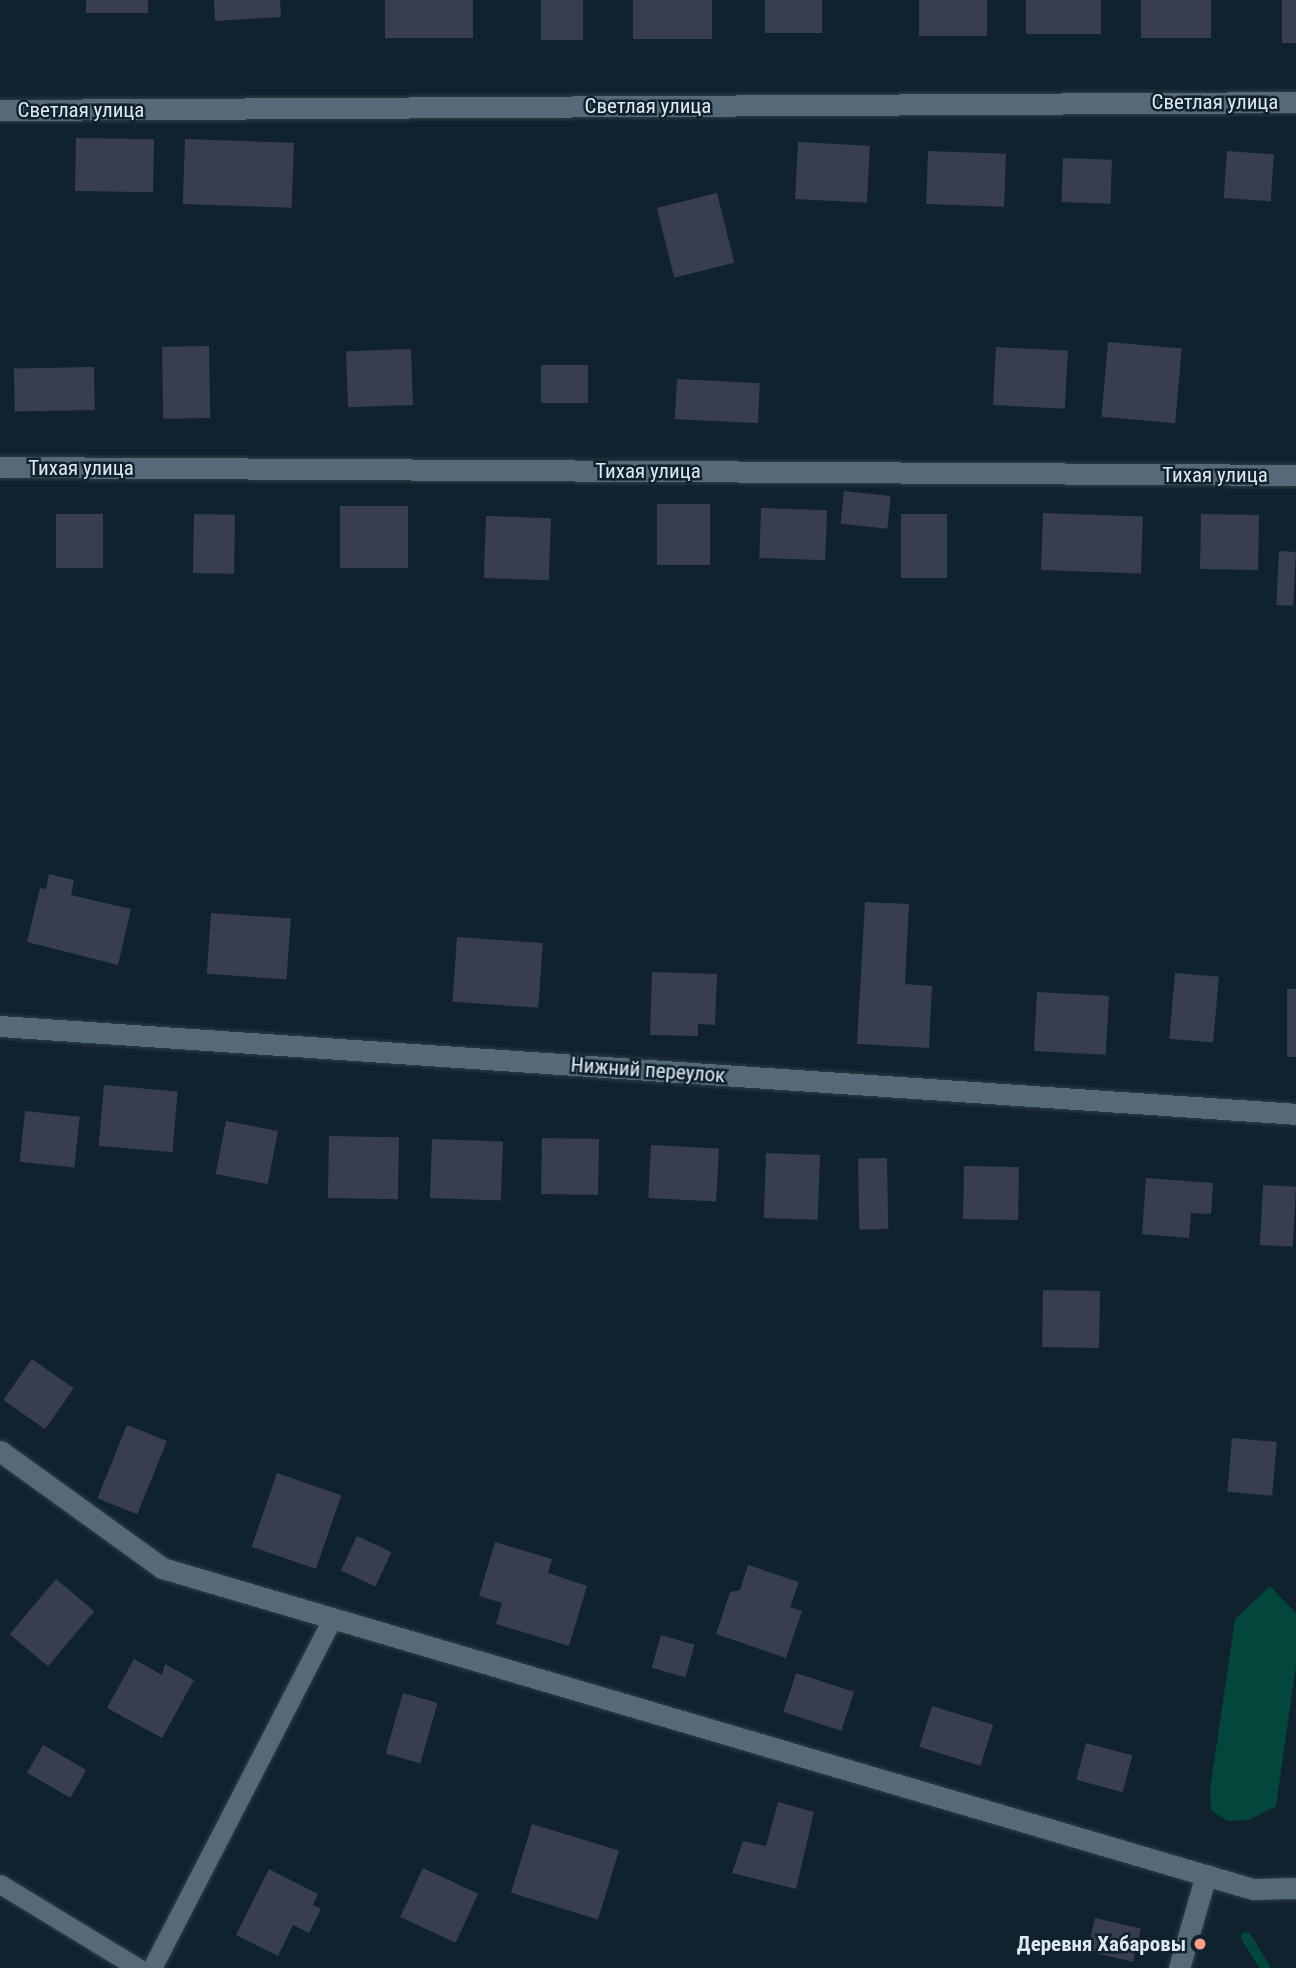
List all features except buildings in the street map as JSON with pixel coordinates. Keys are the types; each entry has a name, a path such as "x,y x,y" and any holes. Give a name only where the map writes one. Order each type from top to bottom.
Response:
{"street":[{"name":"Светлая улица","path":"0,110 1296,102"},
{"name":"Тихая улица","path":"0,467 1296,475"},
{"name":"Нижний переулок","path":"0,1026 1296,1114"},
{"path":"0,1451 66,1503 162,1569 1253,1889 1296,1888"},
{"path":"1179,1968 1206,1875"}],"lane":[{"path":"152,1968 332,1620"},
{"path":"0,1884 138,1968"}],"shaded area":[{"path":"1270,1586 1296,1613 1296,1666 1276,1806 1249,1820 1227,1821 1211,1810 1210,1790 1235,1619"}],"waterway":[{"path":"1246,1937 1265,1968"}],"place":[{"name":"Деревня Хабаровы","path":"1200,1944"}]}
